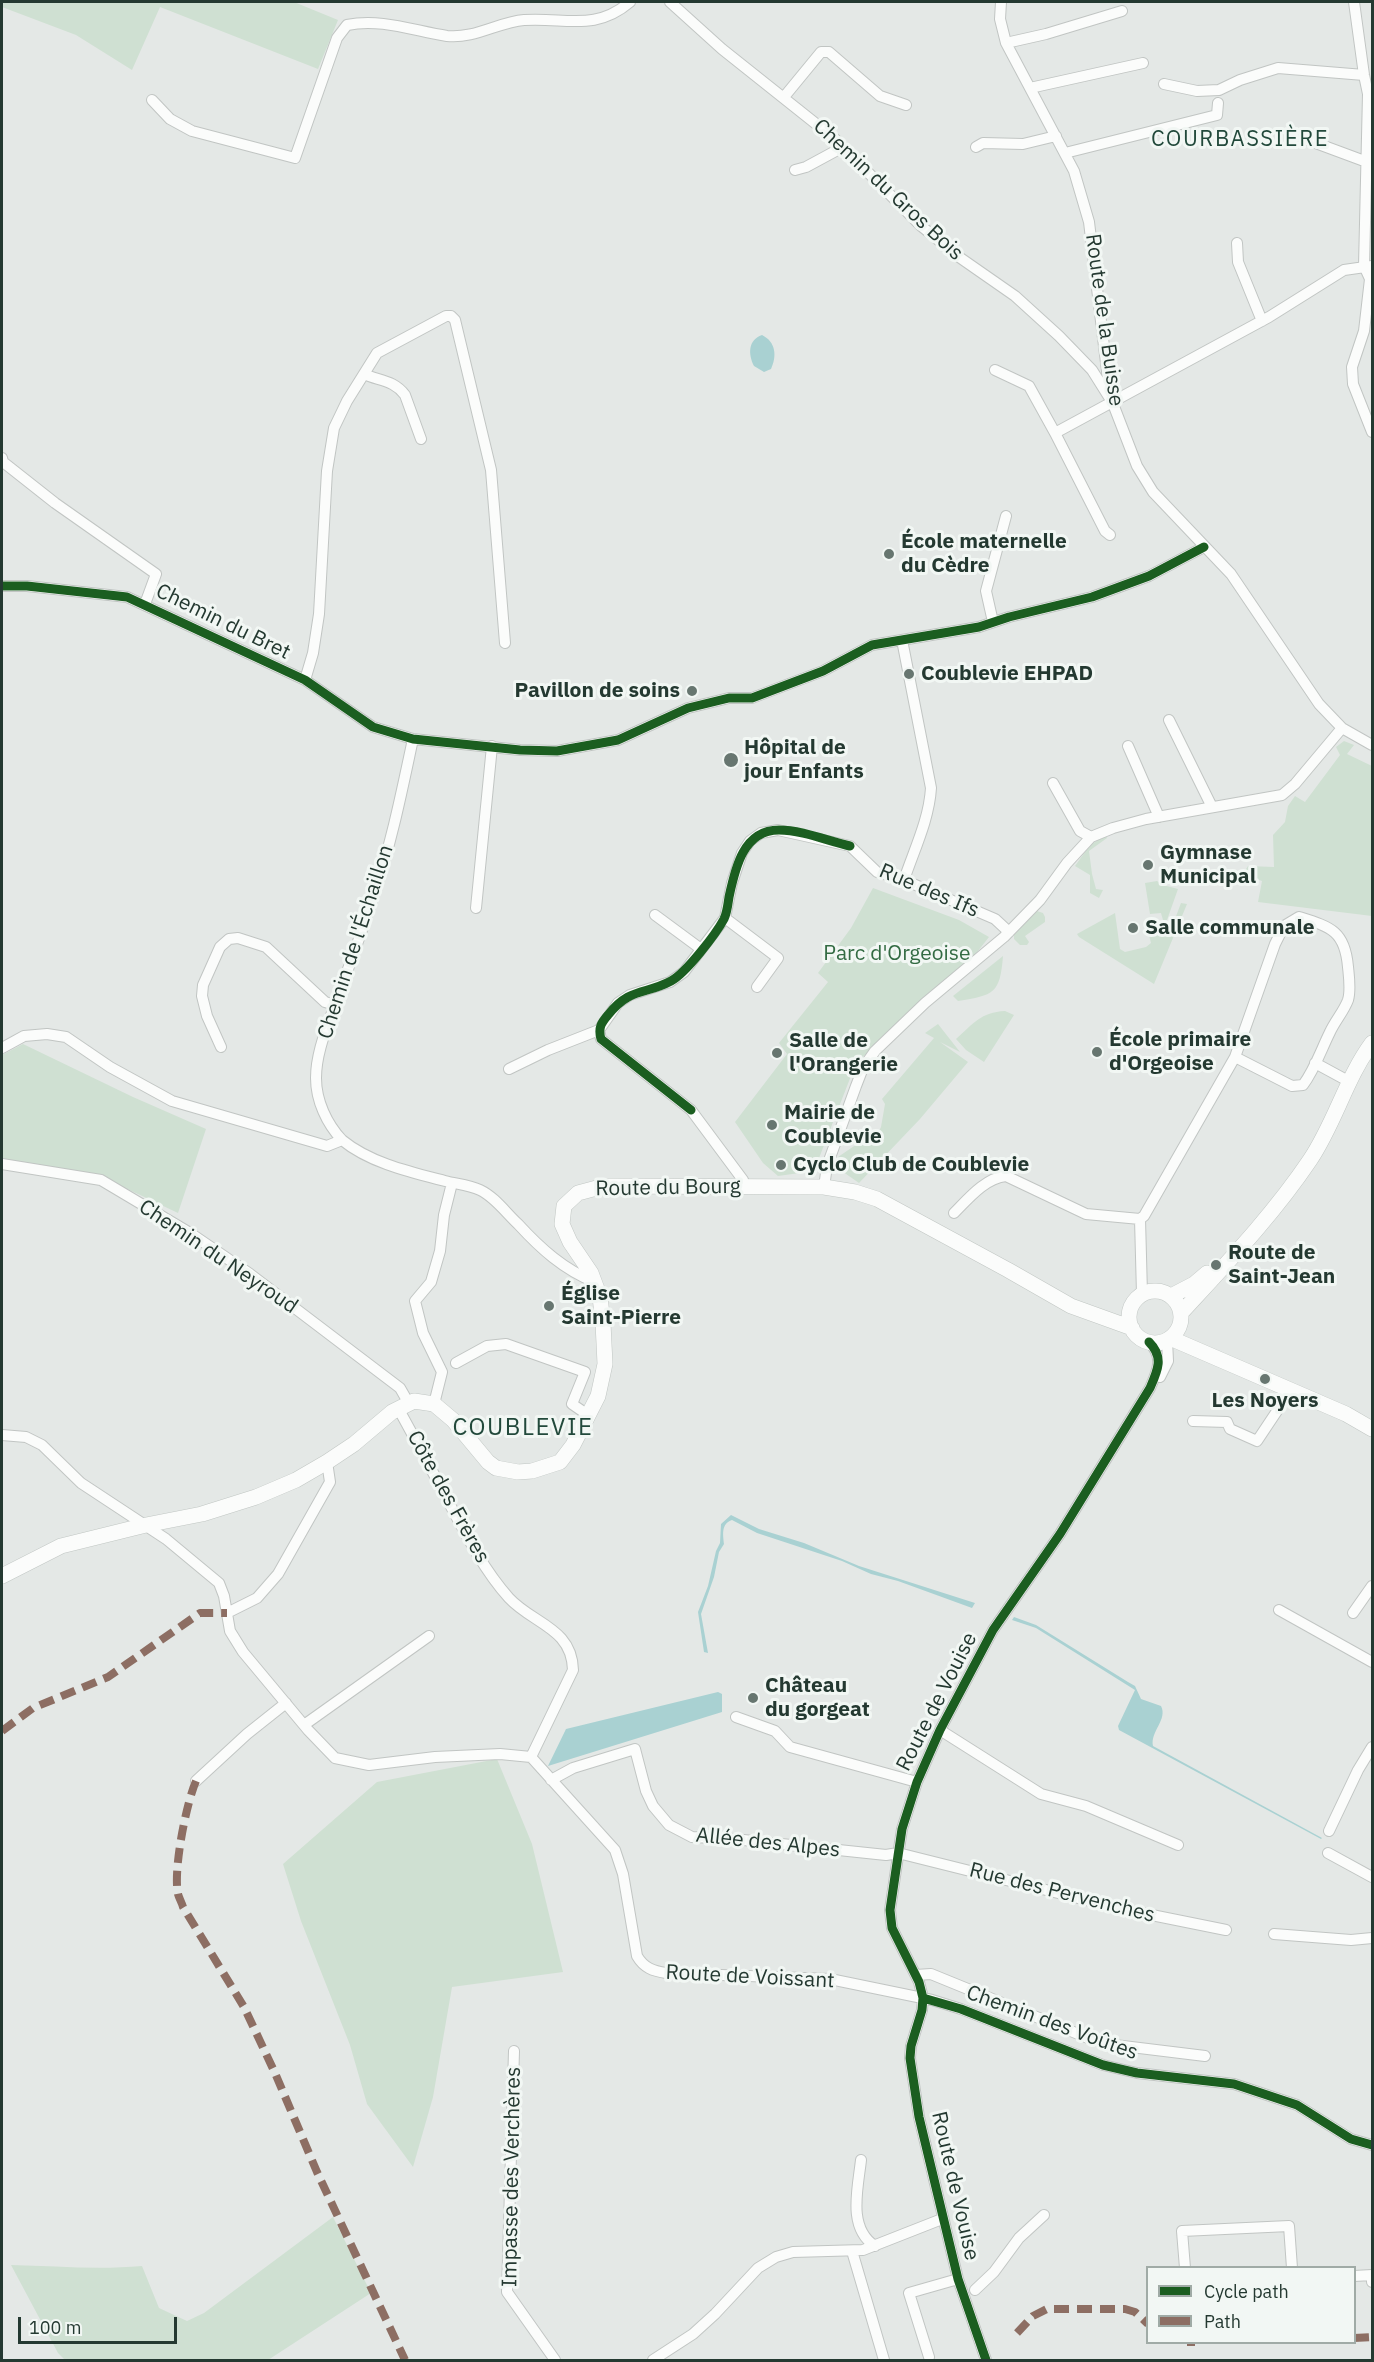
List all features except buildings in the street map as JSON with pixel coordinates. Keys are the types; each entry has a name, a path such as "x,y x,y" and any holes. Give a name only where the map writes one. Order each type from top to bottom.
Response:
{"main road":[{"path":"1230,1364 1186,1336 1181,1318 1178,1304 1171,1296 1157,1290 1142,1294 1131,1306 1129,1321 1139,1337 1149,1342 1168,1339 1178,1328 1181,1318 1258,1227 1311,1159 1372,1043"},
{"name":"Route du Bourg","path":"434,1404 453,1420 488,1462 504,1471 518,1472 548,1468 560,1462 573,1445 598,1396 605,1364 603,1323 595,1282 570,1242 562,1224 561,1215 564,1206 578,1193 604,1186 824,1187 855,1192 877,1198 1072,1304 1094,1311 1111,1313 1131,1306"},
{"path":"1171,1296 1194,1284 1258,1227"},
{"name":"Route du Bourg","path":"1022,1277 1071,1306 1132,1328"},
{"path":"1168,1339 1346,1414 1372,1429"},
{"path":"2,1576 61,1546 202,1514 256,1497 296,1480 327,1462 407,1404 434,1404"}],"street":[{"path":"152,100 170,119 192,131 295,158 337,38 347,25 363,22 450,36 485,31 523,20 577,22 601,20 630,2"},
{"name":"Chemin du Gros Bois","path":"670,2 706,35 843,147 920,225 959,257 1016,296 1092,370 1112,402"},
{"name":"Route de la Buisse","path":"1001,2 1000,19 1006,43 1074,171 1089,222 1112,402 1137,466 1153,492 1231,574 1319,704 1342,728 1372,745"},
{"path":"1354,2 1368,94 1368,266 1370,279 1364,331 1352,367 1353,384 1371,425"},
{"path":"1006,43 1046,34 1122,11"},
{"path":"784,97 821,52 829,52 880,96 906,105"},
{"path":"1030,88 1143,63"},
{"path":"1164,84 1197,91 1218,90 1240,80 1278,68 1364,75"},
{"path":"1065,153 1217,115 1218,103"},
{"path":"976,147 982,143 1023,144 1056,136"},
{"path":"1305,139 1367,162"},
{"path":"795,170 806,167 843,147"},
{"path":"1237,243 1238,262 1262,321"},
{"path":"1055,433 1262,321 1344,270 1368,266"},
{"path":"305,680 313,653 319,614 327,471 334,428 377,353 446,316 453,318 491,470 505,643"},
{"path":"995,370 1029,386 1105,531 1110,535"},
{"path":"364,374 388,381 401,389 421,439"},
{"path":"2,458 3,462 55,503 156,574 145,604"},
{"path":"993,622 986,591 1006,516"},
{"name":"Chemin du Bret","path":"2,586 84,591 127,597 305,680 373,727 413,739 520,750 557,751 618,740 688,708 729,698 752,698 823,671 872,645 979,627 1059,607 1149,576 1204,547"},
{"path":"902,640 930,788 930,802 924,825 904,880"},
{"path":"1169,720 1212,807"},
{"path":"824,1187 828,1163 856,1086 863,1068 875,1051 925,1004 1009,933 1040,900 1067,863 1091,837 1113,828 1159,816 1282,795 1295,784 1342,728"},
{"name":"Chemin de l'Échaillon","path":"342,1140 328,1121 320,1104 316,1078 320,1052 376,890 396,816 413,739"},
{"path":"476,908 492,746"},
{"path":"1128,746 1159,816"},
{"path":"1053,783 1080,831 1091,837"},
{"name":"Rue des Ifs","path":"725,918 732,883 742,853 750,841 761,833 778,830 850,846 878,872 904,880 995,919 1009,933"},
{"path":"655,915 701,949"},
{"path":"954,1213 978,1190 998,1177 1006,1176 1086,1214 1140,1219 1165,1182 1234,1057 1275,944 1284,927 1299,917 1335,932 1347,951 1350,979 1349,999 1303,1085 1292,1086 1234,1057"},
{"path":"509,1070 548,1050 599,1030 618,1003 630,994 670,982 684,972 725,918 778,958 757,987"},
{"path":"221,1047 207,1016 202,996 203,985 220,947 229,939 238,938 266,947 325,1002 335,1005"},
{"path":"599,1030 601,1039 691,1110 745,1187"},
{"path":"2,1048 24,1036 47,1034 66,1037 110,1067 172,1101 327,1146 342,1140 354,1150 371,1157 482,1191 562,1265 577,1275 595,1282"},
{"path":"1315,1063 1350,1082"},
{"name":"Chemin du Neyroud","path":"2,1164 101,1180 190,1233 250,1274 400,1388 407,1404"},
{"path":"434,1404 442,1372 423,1333 414,1301 431,1282 440,1251 444,1215 452,1182"},
{"path":"1140,1219 1142,1294"},
{"name":"Route de Vouise","path":"1150,1388 1159,1379 1168,1361 1168,1339"},
{"name":"Route de Vouise","path":"986,2361 958,2279 919,2117 910,2058 923,1998 916,1975 892,1928 890,1910 898,1853 902,1829 917,1782 940,1730 993,1630 1060,1534 1150,1388 1159,1367 1160,1358 1149,1342"},
{"path":"456,1363 487,1346 506,1344 585,1372 572,1404 588,1416"},
{"path":"1193,1421 1227,1422 1230,1429 1257,1441 1291,1390"},
{"name":"Côte des Frères","path":"407,1404 472,1548 510,1600 549,1627 568,1645 573,1656 573,1670 531,1757"},
{"path":"2,1435 26,1437 42,1445 81,1483 166,1539 219,1583 230,1631 243,1652 335,1758 369,1765 456,1756 500,1754 531,1757"},
{"path":"227,1613 257,1598 278,1574 330,1482 327,1462"},
{"path":"1353,1613 1372,1586"},
{"path":"1279,1610 1372,1662"},
{"path":"304,1725 429,1636"},
{"path":"196,1781 247,1734 286,1703"},
{"path":"736,1717 775,1731 790,1747 917,1782"},
{"path":"940,1730 1041,1794 1086,1806 1178,1845"},
{"path":"1329,1831 1358,1770 1372,1747"},
{"name":"Allée des Alpes","path":"551,1780 573,1768 635,1749 646,1791 653,1806 669,1825 692,1837 734,1839 886,1855 898,1853"},
{"name":"Route de Voissant","path":"531,1757 615,1850 623,1874 637,1956 647,1968 666,1973 830,1979 923,1998"},
{"name":"Rue des Pervenches","path":"898,1853 1122,1909 1226,1930"},
{"path":"1328,1853 1372,1877"},
{"path":"1274,1934 1351,1940 1372,1938"},
{"path":"916,1975 931,1974 1088,2038 1115,2044 1206,2056"},
{"name":"Chemin des Voûtes","path":"923,1998 961,2009 1103,2065 1137,2073 1234,2084 1297,2105 1351,2139 1372,2145"},
{"name":"Impasse des Verchères","path":"514,2051 507,2292 555,2361"},
{"path":"861,2160 856,2203 857,2214 862,2235 875,2246"},
{"path":"975,2290 994,2272 1019,2238 1044,2215"},
{"path":"653,2361 693,2334 758,2268 776,2257 793,2252 852,2251 875,2246 942,2219"},
{"path":"1185,2266 1182,2231 1289,2226 1292,2266"},
{"path":"852,2251 884,2361"},
{"path":"1356,2276 1372,2275 1372,2282"},
{"path":"929,2357 909,2293 958,2279"}],"green space":[{"path":"2,2 294,2 338,20 318,69 160,7 132,70 76,35 2,7"},
{"path":"1344,741 1354,745 1347,754 1372,766 1372,916 1258,902 1262,881 1243,874 1248,866 1274,867 1273,835 1285,822 1288,806 1295,796 1305,802 1340,755 1336,747"},
{"path":"1106,835 1107,838 1089,851 1096,889 1103,890 1099,898 1090,893 1090,875 1075,866 1090,845"},
{"path":"1157,881 1178,889 1167,920 1163,920 1161,913 1150,914 1145,883"},
{"name":"Parc d'Orgeoise","path":"873,888 959,920 989,937 974,956 856,1063 814,1171 778,1176 763,1163 735,1122 787,1054 779,1043 828,982 818,973 851,928"},
{"path":"1181,903 1187,904 1154,984 1077,934 1115,913 1120,949 1125,952 1146,947 1151,943 1149,935 1162,933 1172,927"},
{"path":"1037,911 1043,913 1045,922 1025,936 1029,942 1027,945 1020,945 1014,939 1014,935"},
{"path":"1003,956 1000,978 993,990 980,997 958,1001 953,996"},
{"path":"1005,1011 1014,1015 984,1062 966,1050 956,1039 983,1016"},
{"path":"938,1024 960,1052 940,1042 968,1062 920,1119 859,1183 836,1167 838,1157 863,1140 873,1143 881,1127 885,1104 882,1099 934,1038 925,1033"},
{"path":"23,1044 206,1129 178,1213 102,1177 2,1161 2,1055"},
{"path":"497,1759 532,1844 563,1972 452,1987 433,2097 413,2167 367,2104 350,2045 301,1921 283,1864 377,1782"},
{"path":"333,2217 371,2293 268,2360 65,2360 58,2353 11,2265 93,2268 142,2266 159,2308 187,2321 204,2313"}],"water":[{"path":"762,335 770,341 774,350 771,369 764,372 754,366 750,352 754,340"},
{"path":"731,1515 759,1529 804,1543 859,1566 975,1603 972,1608 898,1581 871,1574 842,1561 757,1533 732,1520 724,1527 724,1544 719,1552 714,1577 701,1614 708,1653 704,1652 698,1612 720,1543 721,1524"},
{"path":"1014,1617 1036,1625 1135,1686 1141,1699 1161,1706 1163,1711 1161,1721 1154,1735 1153,1746 1322,1838 1119,1730 1118,1726 1135,1690 1036,1628 1012,1620"},
{"path":"718,1692 722,1694 722,1712 548,1766 566,1729"}],"marked path":[{"path":"2,1731 33,1708 108,1677 200,1613 227,1613"},
{"path":"196,1781 181,1837 177,1869 178,1896 244,2007 317,2172 405,2360"},
{"path":"1017,2333 1033,2316 1047,2309 1125,2309 1135,2312 1146,2322"},
{"path":"1356,2338 1372,2337"}],"cycle path":[{"path":"2,586 27,586 127,597 305,680 373,727 413,739 520,750 557,751 618,740 688,708 729,698 752,698 823,671 872,645 979,627 1009,617 1092,597 1149,576 1204,547"},
{"path":"691,1110 601,1039 602,1023 623,1000 671,981 700,953 724,919 738,863 749,844 757,837 767,832 788,830 850,846"},
{"path":"986,2360 958,2279 919,2117 910,2058 923,1998 919,1982 892,1928 890,1910 902,1829 917,1782 940,1730 993,1630 1060,1534 1150,1388 1157,1369 1158,1358 1149,1342"},
{"path":"923,1998 961,2009 1103,2065 1137,2073 1234,2084 1297,2105 1351,2139 1372,2145"}],"place":[{"name":"École maternelle du Cèdre","path":"889,554"},
{"name":"Coublevie EHPAD","path":"909,674"},
{"name":"Pavillon de soins","path":"692,691"},
{"name":"Hôpital de jour Enfants","path":"731,760"},
{"name":"Gymnase Municipal","path":"1148,865"},
{"name":"Salle communale","path":"1133,928"},
{"name":"École primaire d'Orgeoise","path":"1097,1052"},
{"name":"Salle de l'Orangerie","path":"777,1053"},
{"name":"Mairie de Coublevie","path":"772,1125"},
{"name":"Cyclo Club de Coublevie","path":"781,1165"},
{"name":"Route de Saint-Jean","path":"1216,1265"},
{"name":"Église Saint-Pierre","path":"549,1306"},
{"name":"Les Noyers","path":"1265,1379"},
{"name":"Château du gorgeat","path":"753,1698"}],"district":[{"name":"COURBASSIÈRE","path":"1240,140"},
{"name":"COUBLEVIE","path":"523,1428"}]}
